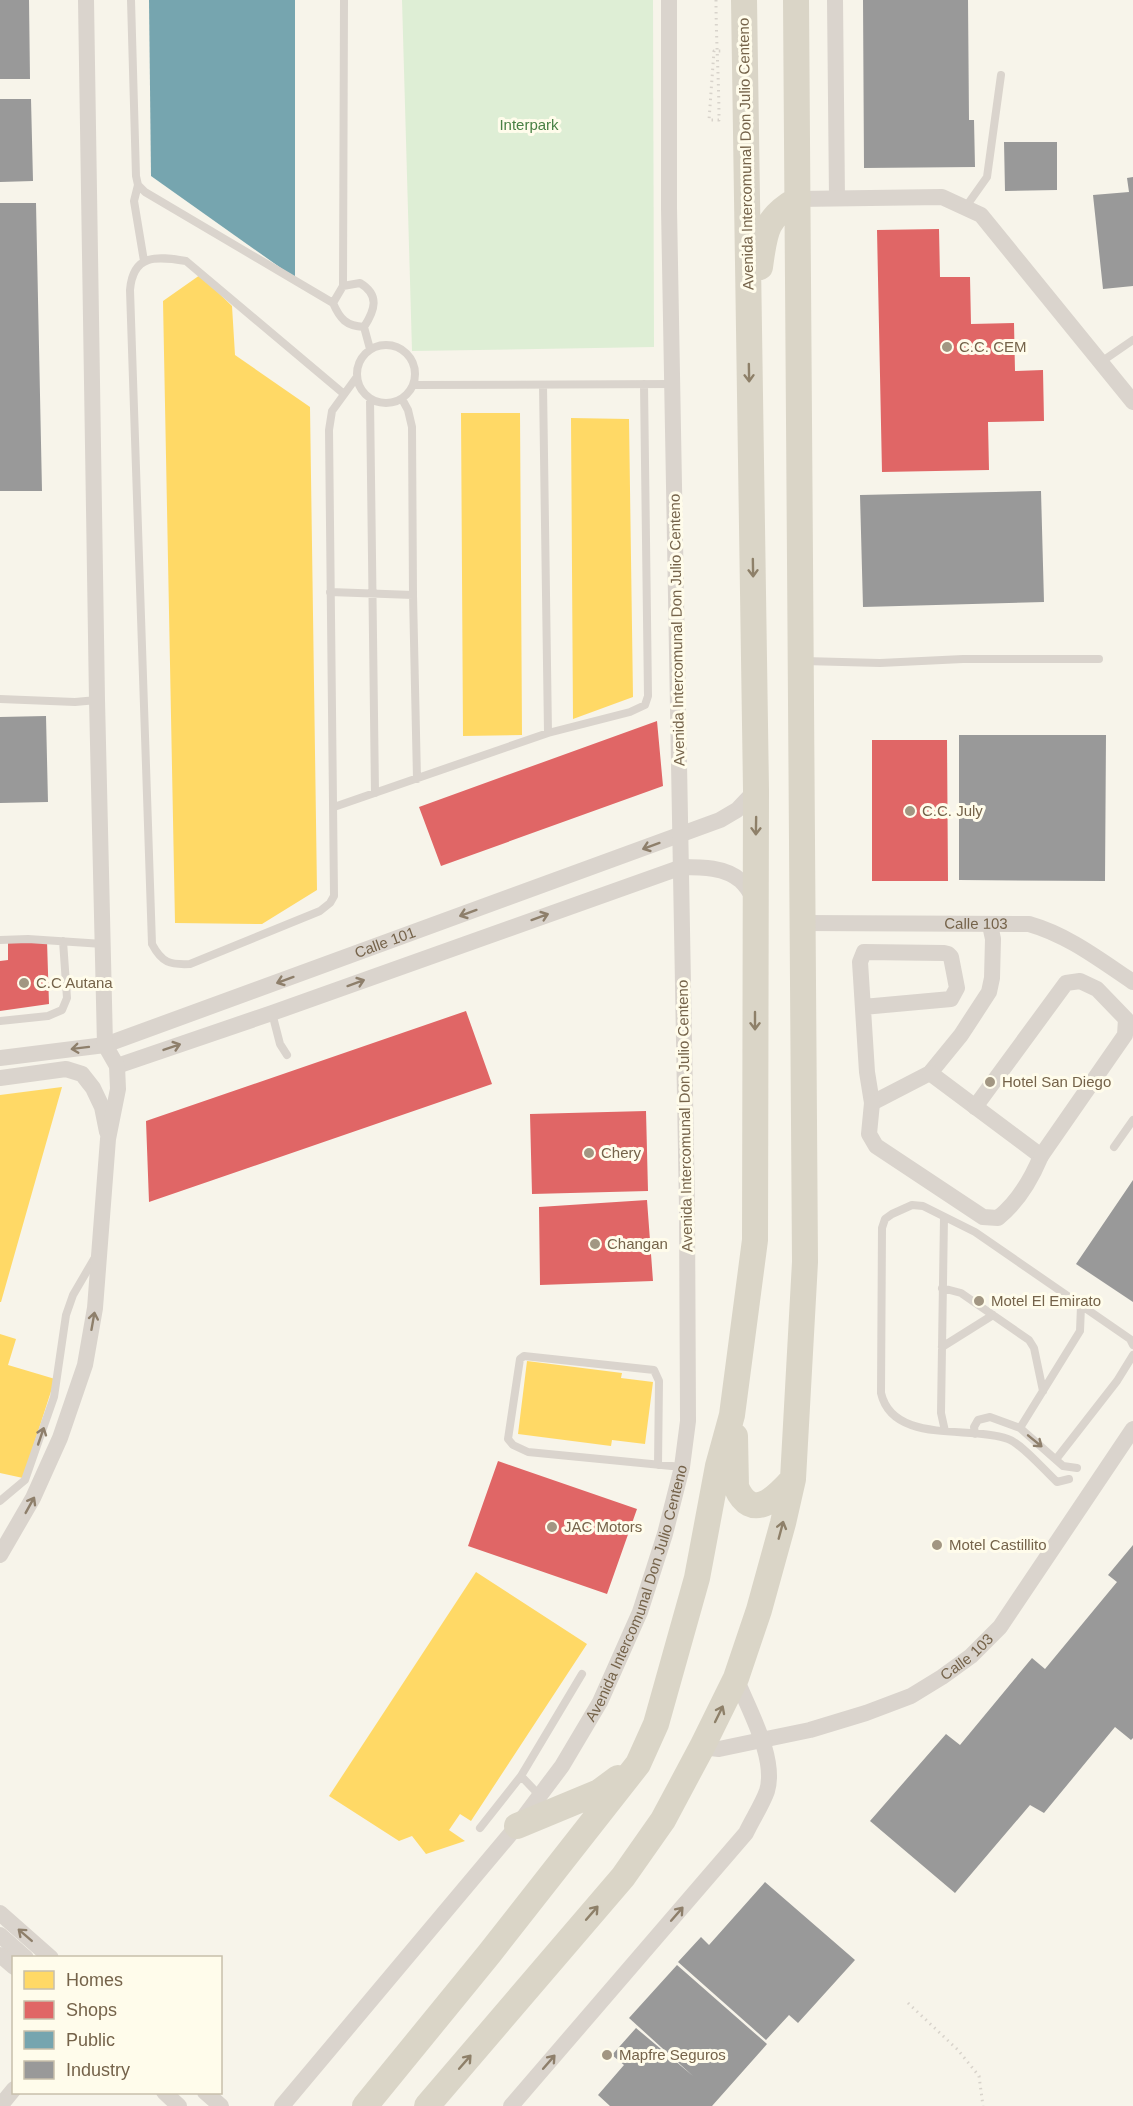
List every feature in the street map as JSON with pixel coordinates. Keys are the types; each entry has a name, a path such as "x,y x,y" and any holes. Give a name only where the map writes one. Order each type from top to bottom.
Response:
{"main road":[{"name":"Avenida Intercomunal Don Julio Centeno","path":"365,2106 489,1954 638,1764 656,1724 697,1578 718,1466 732,1415 755,1240 756,790 744,0"},
{"path":"427,2106 623,1877 663,1820 736,1678 759,1610 793,1479 805,1262 796,0"},
{"path":"749,341 767,227 779,210 798,199"},
{"path":"732,1415 736,1487 748,1504 769,1503 793,1479"},
{"path":"517,1826 550,1802 599,1792 638,1764"}],"street":[{"path":"0,1555 33,1498 60,1438 85,1365 95,1308 108,1139 118,1089 117,1066 105,1045 86,0"},
{"name":"Avenida Intercomunal Don Julio Centeno","path":"550,1802 562,1766 600,1702 640,1612 666,1534 682,1467 688,1421 682,867 669,208 669,0"},
{"path":"835,0 837,198"},
{"path":"798,199 942,197 981,215 1133,402"},
{"name":"Calle 101","path":"0,1058 105,1045 720,820 737,810 756,790"},
{"name":"Calle 101","path":"117,1066 682,867 706,868 731,873 743,882 754,901"},
{"name":"Calle 103","path":"802,923 1029,924 1049,930 1081,947 1133,982"},
{"path":"872,1103 930,1073 961,1035 989,992 993,958 990,925"},
{"path":"863,1007 951,999 957,988 951,957 944,953 864,952 860,962 867,1072 872,1103 869,1134 876,1146 983,1217 998,1218 1010,1208 1032,1178 1041,1156 1125,1035 1126,1019 1097,989 1080,981 1066,983 975,1107"},
{"path":"0,1078 66,1069 82,1074 93,1088 102,1107 108,1139"},
{"path":"930,1073 1041,1156"},
{"name":"Calle 103","path":"702,1748 719,1749 810,1730 866,1713 911,1696 971,1656 1000,1627 1133,1429"},
{"path":"511,2106 746,1833 767,1790 768,1766 762,1740 736,1678"},
{"path":"282,2106 517,1826"},
{"path":"0,1913 49,1956"},
{"path":"0,1935 24,1956"},
{"path":"0,1955 12,1965"},
{"path":"0,2106 12,2092"},
{"path":"166,2094 179,2106"},
{"path":"207,2094 221,2106"}],"lane":[{"path":"131,0 138,185 134,201 144,261"},
{"path":"333,303 343,286 344,0"},
{"path":"965,208 987,177 1001,75"},
{"path":"138,185 145,192 333,303 339,316 350,326 364,327"},
{"path":"344,394 186,261 165,258 144,261 137,265 131,276 130,290 152,944 158,956 175,965 190,964 320,911 330,903 335,888 329,430 332,411 356,378 359,361 370,349 377,345 394,345 408,354 415,369 413,385 402,399 386,404 370,399 363,393 356,378"},
{"path":"343,286 360,283 370,289 374,299 372,315 364,327 370,349"},
{"path":"1101,362 1133,340"},
{"path":"334,807 548,734 630,712 645,705 648,696 644,384"},
{"path":"413,385 672,384"},
{"path":"543,385 548,734"},
{"path":"370,399 375,793"},
{"path":"402,399 408,410 412,427 417,779"},
{"path":"330,592 413,595"},
{"path":"800,661 880,663 963,659 1099,659"},
{"path":"0,699 75,702 97,700"},
{"path":"0,940 103,944"},
{"path":"0,1022 48,1016 62,1010 67,998 63,941"},
{"path":"272,1013 280,1044 287,1055"},
{"path":"1114,1147 1133,1120"},
{"path":"1069,1479 1058,1482 1008,1438 934,1431 904,1422 884,1404 881,1393 882,1228 885,1219 912,1205 923,1206 975,1232 1130,1339 1133,1345"},
{"path":"944,1217 941,1413 945,1431"},
{"path":"0,1501 26,1480 54,1397 66,1315 73,1295 100,1251"},
{"path":"942,1288 961,1293 1029,1340 1034,1348 1043,1391"},
{"path":"1020,1428 1080,1331 1081,1306"},
{"path":"942,1347 993,1315"},
{"path":"1057,1458 1117,1381 1133,1355"},
{"path":"658,1465 659,1381 654,1370 524,1356 520,1359 508,1439 513,1445 528,1452 658,1465 682,1467"},
{"path":"975,1434 974,1427 978,1420 990,1417 1020,1428 1064,1466 1077,1468"},
{"path":"480,1828 520,1776 582,1674"},
{"path":"520,1776 550,1802"}],"path":[{"path":"716,0 719,120 709,120 714,51 725,51"},
{"path":"908,2003 958,2050 979,2076 983,2106"}],"green space":[{"name":"Interpark","path":"402,0 653,0 654,347 412,351"}],"building: Homes":[{"path":"200,275 232,306 235,355 310,407 317,890 262,924 175,923 163,301"},
{"path":"461,413 520,413 522,735 463,736"},
{"path":"571,418 629,419 633,697 573,719"},
{"path":"62,1087 1,1302 0,1302 0,1095"},
{"path":"0,1334 16,1339 8,1365 55,1379 23,1478 0,1473"},
{"path":"527,1361 622,1373 621,1378 653,1382 645,1444 612,1440 611,1446 518,1434"},
{"path":"476,1572 587,1644 471,1821 460,1814 449,1830 465,1841 426,1854 412,1836 399,1841 329,1796"}],"building: Shops":[{"name":"C.C. CEM","path":"939,229 940,277 970,277 971,324 1014,323 1015,371 1043,370 1044,421 988,422 989,470 882,472 877,230"},
{"path":"657,721 663,786 441,866 419,807"},
{"name":"C.C. July","path":"872,740 947,740 948,881 872,881"},
{"name":"C.C Autana","path":"8,941 47,941 49,1004 0,1011 0,961 8,960"},
{"path":"466,1011 492,1084 149,1202 146,1121"},
{"name":"Chery","path":"646,1111 648,1191 532,1194 530,1114"},
{"name":"Changan","path":"647,1200 653,1281 540,1285 539,1207"},
{"name":"JAC Motors","path":"498,1461 637,1509 607,1594 468,1546"}],"building: Public":[{"path":"149,0 295,0 295,278 151,176"}],"building: Industry":[{"path":"0,0 29,0 30,79 0,79"},
{"path":"863,0 968,0 969,120 974,120 975,167 864,168"},
{"path":"0,99 31,99 33,181 0,182"},
{"path":"1004,142 1057,142 1057,190 1005,191"},
{"path":"1133,177 1133,286 1103,289 1093,195 1129,192 1127,178"},
{"path":"0,203 36,203 42,491 0,491"},
{"path":"1041,491 1044,602 863,607 860,495"},
{"path":"46,716 48,802 0,803 0,717"},
{"path":"959,735 1106,735 1105,881 959,880"},
{"path":"1133,1180 1133,1302 1076,1264"},
{"path":"1133,1545 1133,1738 1131,1740 1115,1727 1044,1813 1030,1805 955,1893 870,1821 946,1734 960,1745 1032,1658 1045,1669 1117,1582 1108,1575"},
{"path":"765,1882 855,1960 798,2023 789,2015 766,2040 678,1962 701,1937 709,1945"},
{"path":"677,1965 767,2044 712,2106 610,2106 598,2095 624,2065 612,2055 636,2028 693,2076 629,2018"}],"place":[{"name":"C.C. CEM","path":"947,347"},
{"name":"C.C. July","path":"910,811"},
{"name":"C.C Autana","path":"24,983"},
{"name":"Hotel San Diego","path":"990,1082"},
{"name":"Chery","path":"589,1153"},
{"name":"Changan","path":"595,1244"},
{"name":"Motel El Emirato","path":"979,1301"},
{"name":"JAC Motors","path":"552,1527"},
{"name":"Motel Castillito","path":"937,1545"},
{"name":"Mapfre Seguros","path":"607,2055"}]}
